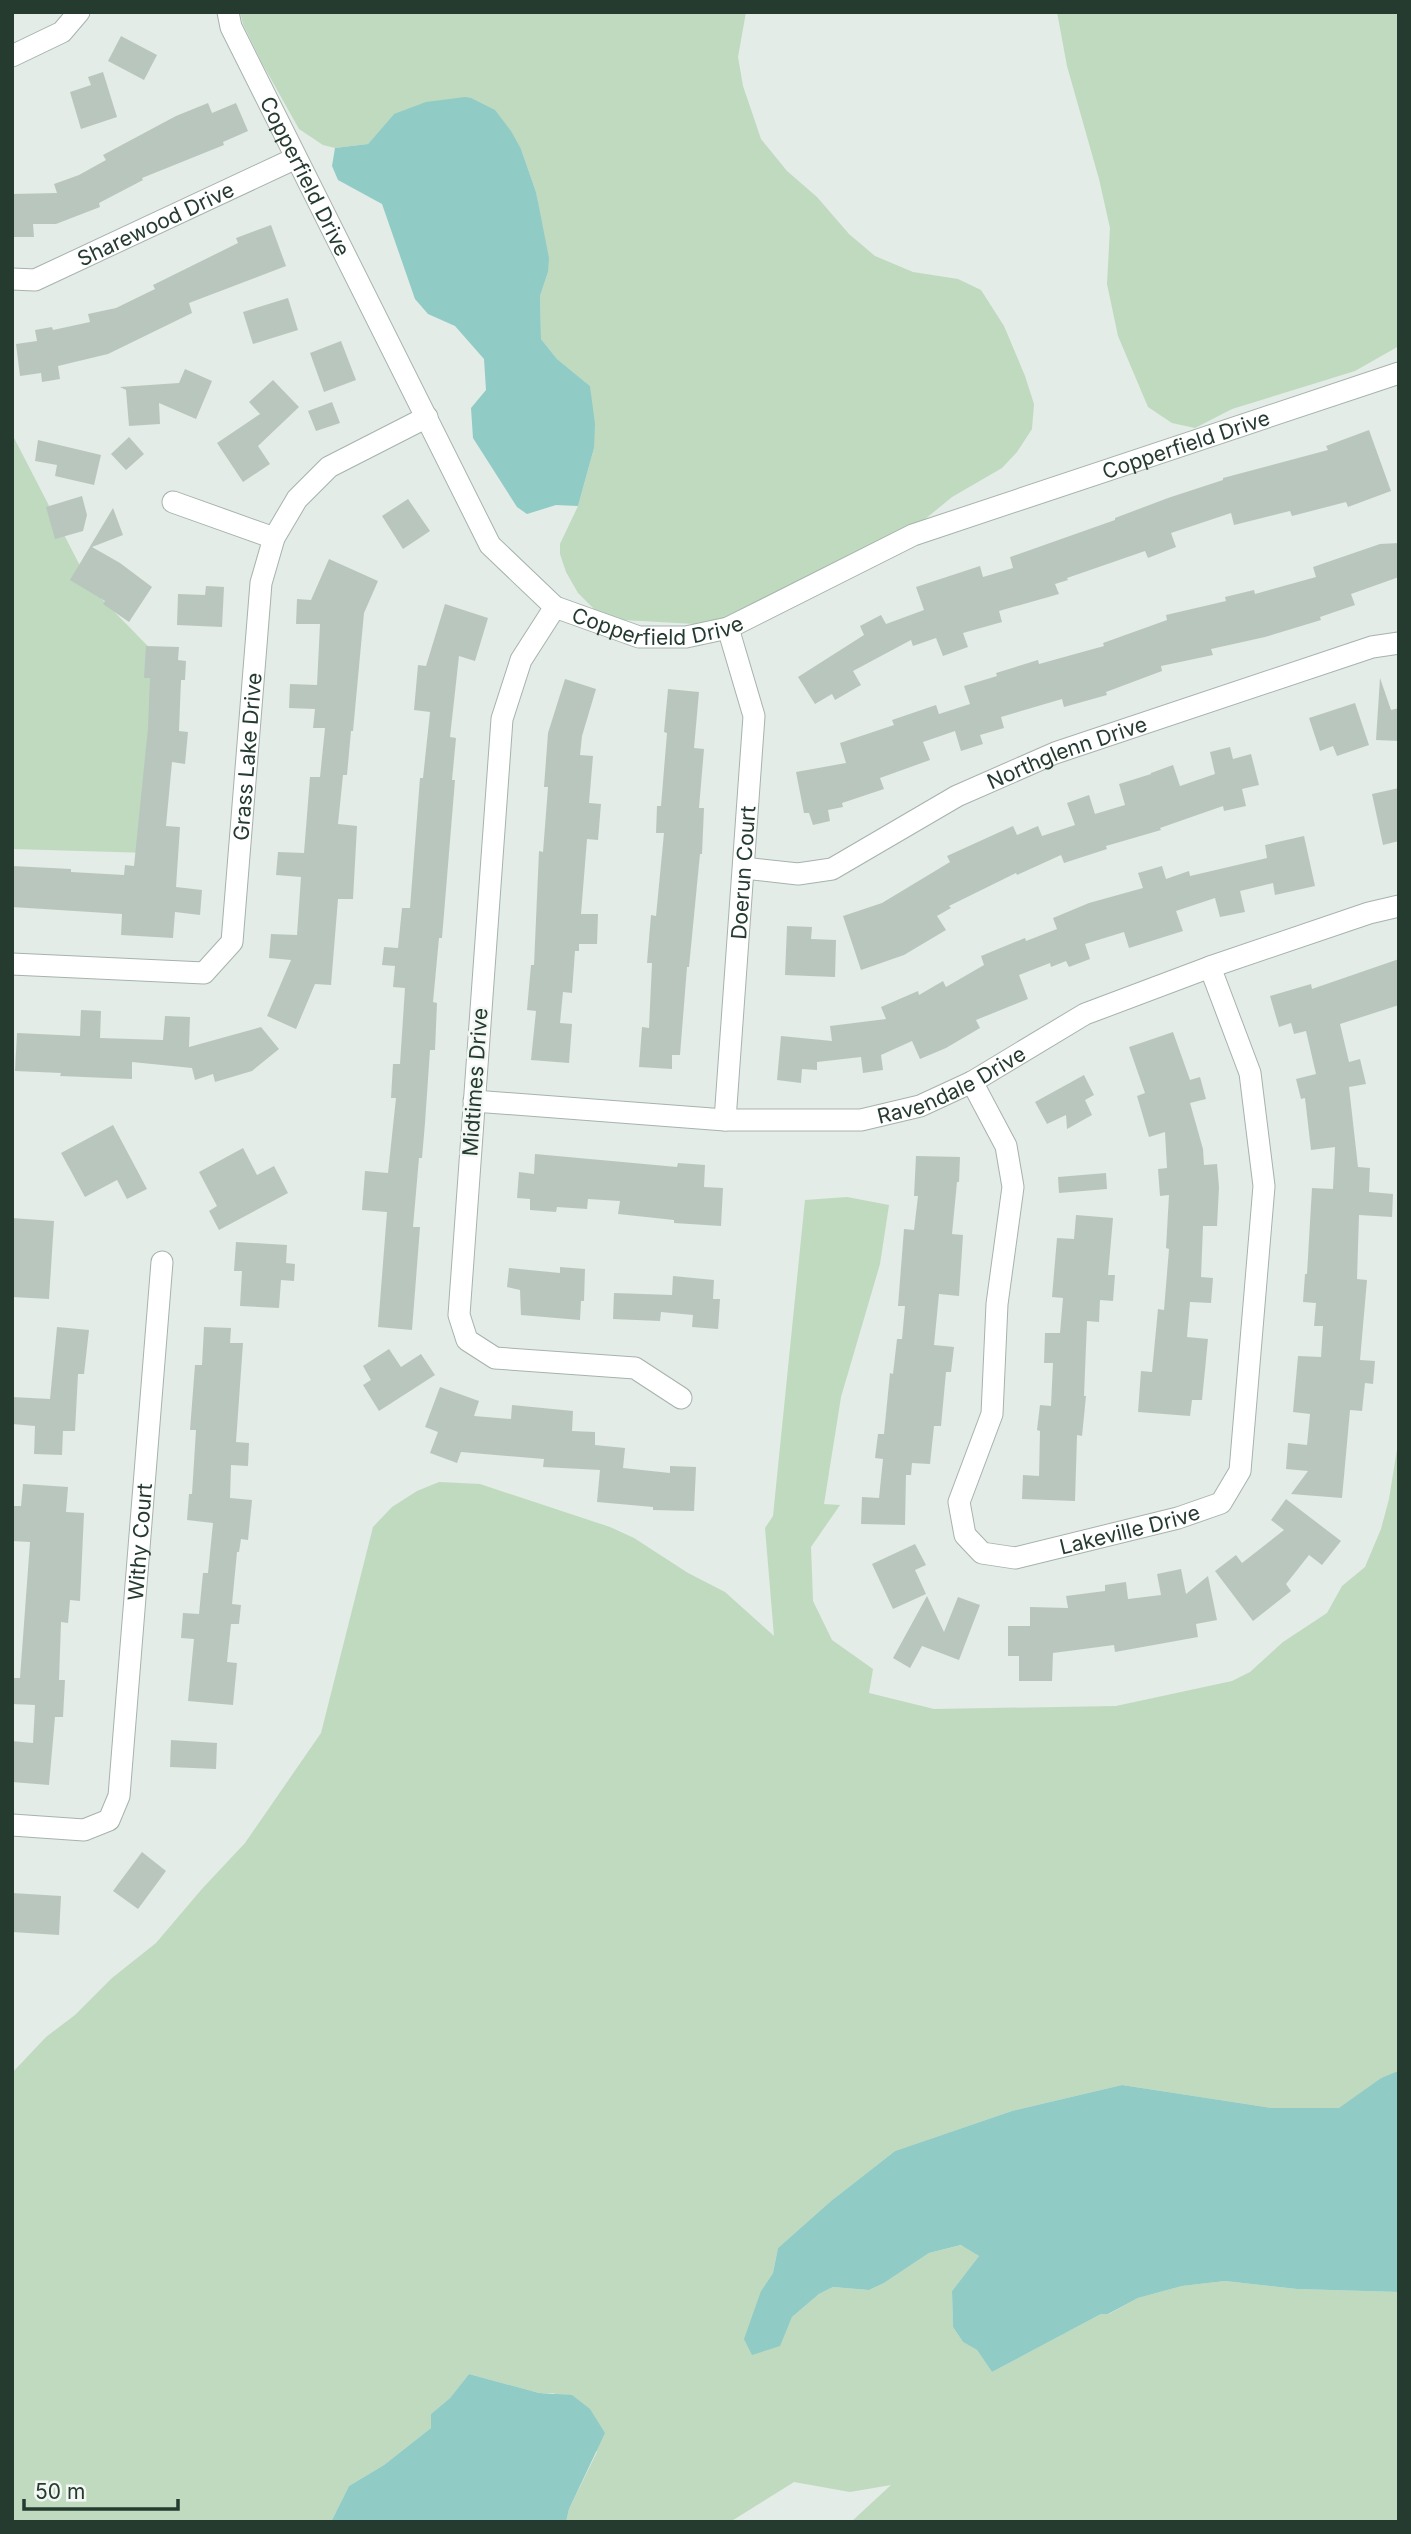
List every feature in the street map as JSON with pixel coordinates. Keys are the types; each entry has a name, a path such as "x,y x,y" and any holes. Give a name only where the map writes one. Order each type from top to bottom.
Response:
{"street":[{"path":"12,56 62,32 79,12"},
{"name":"Copperfield Drive","path":"228,12 231,27 490,545 555,607 639,637 686,637 728,628 914,535 1399,373"},
{"name":"Sharewood Drive","path":"12,279 35,280 296,158"},
{"name":"Grass Lake Drive","path":"12,964 204,973 232,942 261,583 274,538 298,499 329,467 427,417"},
{"path":"173,502 274,538"},
{"name":"Midtimes Drive","path":"555,607 521,660 502,719 459,1315 467,1340 495,1358 635,1368 681,1398"},
{"name":"Doerun Court","path":"725,1120 754,716 728,628"},
{"name":"Northglenn Drive","path":"744,868 798,874 832,869 957,796 1055,753 1372,647 1399,643"},
{"name":"Ravendale Drive","path":"474,1101 725,1120 861,1120 920,1106 972,1082 1085,1014 1210,967 1369,913 1399,906"},
{"name":"Lakeville Drive","path":"972,1082 1006,1146 1013,1188 997,1304 992,1414 959,1502 965,1535 982,1553 1015,1558 1178,1518 1221,1503 1240,1471 1264,1186 1250,1073 1210,967"},
{"name":"Withy Court","path":"12,1825 84,1830 109,1821 119,1796 162,1262"}],"green space":[{"path":"240,12 746,12 738,57 743,86 761,139 787,171 817,197 849,234 875,256 913,272 958,279 981,290 1004,326 1025,376 1034,404 1032,429 1017,452 1002,468 952,497 924,520 909,525 724,618 695,624 623,620 596,611 578,593 560,554 560,544 578,506 594,448 590,386 557,359 541,339 540,296 548,272 536,192 521,149 394,114 368,144 335,148 323,145 299,129 262,63"},
{"path":"1057,12 1399,12 1399,346 1355,371 1232,409 1195,428 1172,423 1148,407 1118,336 1107,284 1110,228 1067,66"},
{"path":"12,434 92,589 181,680 150,853 12,849"},
{"path":"847,1197 889,1205 880,1264 841,1397 824,1504 840,1505 811,1547 813,1601 832,1640 873,1669 869,1693 934,1709 1116,1706 1232,1681 1250,1672 1283,1642 1327,1613 1342,1586 1365,1567 1381,1529 1389,1499 1399,1437 1399,2072 1381,2078 1340,2108 1272,2108 1122,2085 1012,2111 895,2151 831,2201 778,2248 773,2273 761,2291 779,2346 792,2317 819,2294 833,2287 869,2290 929,2253 962,2245 979,2256 952,2291 953,2327 963,2342 977,2350 992,2372 1101,2314 1109,2314 1138,2298 1182,2286 1225,2281 1297,2289 1399,2292 1399,2522 851,2522 891,2485 850,2492 794,2482 730,2522 566,2522 569,2509 597,2452 554,2393 539,2393 469,2374 450,2398 431,2414 431,2428 384,2465 349,2486 331,2522 12,2522 12,2073 46,2037 75,2015 112,1978 156,1943 245,1843 321,1733 373,1527 392,1507 417,1491 439,1482 480,1484 610,1527 634,1538 688,1573 725,1592 774,1636 765,1528 773,1516 805,1200"}],"water":[{"path":"465,97 495,110 521,149 536,192 549,258 548,272 540,296 541,339 557,359 590,386 595,424 594,448 578,506 556,505 527,514 517,507 473,438 471,408 486,390 484,359 455,326 428,314 415,299 382,204 338,180 332,166 335,148 368,144 394,114 426,102"},
{"path":"1399,2072 1399,2292 1297,2289 1225,2281 1182,2286 1138,2298 1108,2314 1101,2314 992,2372 977,2350 963,2342 953,2327 952,2291 979,2256 961,2245 929,2253 869,2290 833,2287 819,2294 792,2317 780,2346 752,2355 744,2339 761,2291 773,2273 778,2248 831,2201 895,2151 1012,2111 1122,2085 1272,2108 1339,2108 1381,2078"},
{"path":"469,2374 539,2393 572,2395 590,2409 605,2433 569,2509 566,2522 331,2522 349,2486 384,2465 431,2428 431,2414 450,2398"}],"building":[{"path":"121,36 157,55 144,80 108,61"},
{"path":"103,72 117,117 81,129 70,92 91,85 88,77"},
{"path":"208,103 212,113 236,103 248,131 223,142 224,145 142,178 143,180 99,203 100,207 56,224 33,224 34,237 12,237 12,194 57,193 54,184 79,175 106,160 103,155 176,116"},
{"path":"271,225 286,266 189,303 192,313 108,354 58,366 60,379 42,382 41,373 20,376 16,344 37,341 35,330 52,327 53,330 90,322 88,314 116,308 155,289 153,285 238,243 236,238"},
{"path":"288,298 298,330 253,344 243,312"},
{"path":"341,341 356,380 324,392 310,353"},
{"path":"185,369 212,381 196,419 159,403 160,424 129,426 126,390 120,387 179,383"},
{"path":"273,380 299,407 258,446 270,464 243,482 217,443 260,414 249,402"},
{"path":"332,402 340,423 316,431 308,411"},
{"path":"1369,430 1391,491 1348,507 1346,502 1292,516 1290,511 1234,525 1231,513 1171,533 1176,547 1148,558 1145,551 1067,578 1068,580 1055,584 1059,594 999,611 1002,622 963,633 968,647 943,656 936,638 913,646 911,640 853,671 861,685 835,700 832,694 815,704 798,677 864,635 860,626 881,615 886,624 924,610 916,587 980,566 983,577 1013,568 1010,557 1223,478 1328,450 1326,446"},
{"path":"129,437 144,454 126,470 111,454"},
{"path":"38,440 101,455 94,485 55,476 57,465 35,461"},
{"path":"82,496 87,515 83,531 55,539 46,507"},
{"path":"408,499 430,531 403,549 382,516"},
{"path":"113,508 123,535 92,547 120,563 152,587 129,622 103,604 105,601 70,580"},
{"path":"1399,543 1399,577 1351,594 1355,605 1320,617 1321,620 1265,637 1211,649 1213,655 1161,666 1162,671 1106,692 1107,695 1064,707 1062,699 1001,717 1004,728 980,735 983,744 961,751 955,731 923,742 930,760 880,778 884,789 842,803 843,807 828,810 830,821 813,825 809,813 804,813 796,772 846,763 840,743 894,725 892,720 936,705 939,714 970,704 964,686 1038,660 1039,664 1104,646 1103,643 1167,620 1166,615 1226,601 1225,597 1254,590 1255,594 1316,577 1313,567 1380,544"},
{"path":"329,559 378,581 364,613 353,731 347,775 343,775 338,824 357,826 353,899 338,899 331,985 315,984 296,1029 267,1016 291,960 269,958 271,934 297,935 301,877 276,875 278,852 304,853 310,777 320,777 325,728 313,728 315,709 289,708 290,684 317,685 320,624 296,624 297,599 311,600"},
{"path":"206,586 224,587 222,627 177,625 178,594 205,595"},
{"path":"445,604 488,618 475,661 459,656 450,737 456,738 452,780 455,780 442,938 439,938 433,1002 437,1003 435,1050 430,1050 422,1158 419,1158 413,1227 420,1227 412,1330 378,1327 387,1212 362,1210 365,1171 388,1173 396,1098 391,1098 393,1064 400,1064 405,988 393,987 395,966 382,965 384,947 398,948 402,908 410,908 420,778 423,778 430,712 414,710 418,665 426,666"},
{"path":"146,646 179,647 178,660 186,661 185,680 181,680 179,731 188,732 185,764 172,762 166,826 180,827 176,887 202,890 200,915 175,912 173,938 121,935 122,914 12,907 12,866 124,875 125,865 134,866 148,728 150,678 144,678"},
{"path":"1380,678 1391,710 1399,708 1399,741 1376,740"},
{"path":"565,679 596,689 582,736 580,755 593,756 589,803 601,804 598,840 587,839 581,914 598,914 597,944 579,944 579,951 575,951 572,993 563,992 560,1023 572,1024 569,1063 531,1060 536,1011 527,1010 531,965 534,965 539,851 543,852 548,787 544,787 548,733"},
{"path":"668,689 699,692 694,748 704,749 699,808 704,808 702,854 687,967 680,1055 672,1055 672,1069 639,1067 642,1027 649,1028 652,963 647,963 651,915 656,916 664,833 656,833 657,806 661,806"},
{"path":"1355,703 1369,745 1337,756 1333,746 1320,751 1309,718"},
{"path":"1230,747 1233,759 1251,754 1259,785 1242,789 1246,806 1224,811 1223,806 1064,863 1061,855 1017,875 1016,873 949,906 951,908 937,916 946,930 904,955 861,970 843,916 882,903 950,862 947,856 1013,826 1017,835 1038,826 1042,836 1075,825 1067,803 1089,795 1095,814 1125,805 1119,784 1173,765 1180,786 1215,774 1210,752"},
{"path":"1399,788 1399,841 1383,845 1372,794"},
{"path":"1304,836 1315,886 1275,895 1273,883 1240,891 1245,912 1220,917 1215,898 1176,911 1183,931 1129,948 1124,932 1085,944 1090,959 1069,967 1066,961 1051,967 1050,963 1019,975 1028,999 976,1020 980,1028 946,1048 920,1059 912,1041 881,1055 883,1070 863,1073 861,1057 817,1062 817,1070 802,1069 801,1083 777,1080 781,1036 832,1041 830,1026 886,1019 881,1007 918,991 919,995 943,981 946,987 984,965 981,956 1025,938 1026,941 1057,929 1053,918 1089,903 1143,888 1138,873 1162,866 1166,879 1189,871 1190,876 1267,858 1265,845"},
{"path":"787,926 812,927 811,939 836,940 835,977 785,975"},
{"path":"1399,959 1399,1005 1340,1024 1349,1062 1360,1059 1366,1084 1349,1087 1358,1167 1370,1168 1369,1192 1393,1194 1392,1217 1359,1215 1357,1279 1367,1280 1360,1360 1375,1361 1373,1384 1365,1383 1362,1411 1350,1410 1342,1498 1291,1494 1308,1471 1286,1469 1288,1443 1307,1445 1310,1414 1293,1412 1298,1356 1321,1357 1323,1326 1314,1326 1316,1303 1303,1302 1312,1188 1333,1189 1335,1147 1311,1150 1305,1098 1301,1099 1296,1079 1316,1074 1306,1031 1294,1034 1291,1023 1279,1027 1270,996 1311,984 1312,989"},
{"path":"81,1010 101,1011 100,1038 163,1040 165,1016 190,1017 189,1047 261,1027 279,1049 252,1071 215,1082 213,1074 195,1080 192,1068 132,1062 132,1079 15,1071 17,1033 80,1036"},
{"path":"1173,1032 1190,1080 1200,1077 1206,1099 1190,1103 1203,1149 1204,1165 1217,1164 1219,1187 1217,1226 1203,1226 1201,1277 1213,1278 1211,1303 1190,1302 1187,1337 1208,1339 1202,1400 1192,1400 1190,1416 1138,1412 1141,1371 1152,1372 1158,1309 1164,1310 1169,1249 1166,1248 1169,1195 1160,1196 1158,1169 1167,1168 1165,1132 1149,1137 1137,1096 1145,1093 1129,1047"},
{"path":"1084,1075 1094,1095 1085,1100 1092,1115 1067,1129 1066,1115 1047,1124 1035,1102"},
{"path":"113,1125 147,1189 127,1199 117,1180 85,1197 61,1153"},
{"path":"243,1148 257,1175 274,1166 288,1193 219,1230 209,1211 217,1206 199,1172"},
{"path":"535,1154 677,1167 678,1163 705,1165 704,1187 723,1188 721,1226 674,1223 674,1220 618,1214 620,1201 588,1199 587,1209 557,1207 556,1212 530,1210 530,1199 517,1198 519,1172 534,1174"},
{"path":"916,1156 960,1157 952,1234 963,1235 959,1296 939,1294 934,1345 954,1347 951,1372 946,1372 941,1426 934,1426 930,1464 912,1463 911,1475 906,1475 905,1525 861,1524 862,1497 879,1498 883,1459 875,1458 878,1434 884,1434 890,1373 893,1374 897,1339 902,1339 905,1306 898,1306 904,1229 914,1230 918,1196 914,1196"},
{"path":"1106,1173 1107,1189 1059,1193 1058,1177"},
{"path":"1076,1215 1113,1218 1108,1275 1115,1275 1113,1301 1100,1300 1099,1322 1087,1321 1086,1396 1082,1436 1077,1435 1075,1501 1022,1499 1023,1475 1039,1476 1040,1431 1037,1430 1040,1405 1051,1406 1053,1363 1044,1363 1045,1333 1060,1333 1063,1298 1052,1297 1057,1238 1074,1239"},
{"path":"12,1218 54,1221 49,1299 12,1297"},
{"path":"236,1242 287,1245 286,1263 295,1264 294,1281 281,1280 279,1308 240,1306 242,1271 234,1271"},
{"path":"560,1267 585,1269 584,1301 581,1301 580,1320 521,1315 520,1290 507,1287 509,1268 560,1273"},
{"path":"673,1276 714,1280 713,1299 720,1299 718,1329 692,1327 693,1315 661,1312 660,1321 613,1319 614,1293 672,1295"},
{"path":"57,1327 89,1330 84,1374 78,1374 75,1431 63,1431 62,1455 34,1454 35,1426 12,1424 12,1397 50,1399"},
{"path":"204,1327 231,1328 230,1343 243,1343 236,1442 249,1443 248,1466 231,1465 230,1498 252,1500 248,1540 241,1539 237,1552 232,1604 241,1605 239,1624 231,1624 227,1662 237,1663 233,1705 188,1701 194,1639 181,1638 183,1613 199,1614 203,1573 208,1573 213,1523 187,1520 189,1494 192,1494 196,1430 190,1430 195,1365 202,1365"},
{"path":"389,1349 401,1367 421,1354 435,1375 379,1411 363,1385 371,1380 363,1366"},
{"path":"440,1387 479,1401 474,1416 511,1419 512,1405 573,1411 572,1431 595,1432 595,1445 625,1448 623,1468 670,1473 670,1466 696,1467 694,1511 653,1510 653,1507 597,1502 600,1470 543,1467 544,1459 461,1452 457,1463 430,1453 438,1432 425,1427"},
{"path":"23,1484 68,1487 66,1512 84,1513 80,1601 70,1600 68,1623 61,1622 59,1680 65,1680 63,1717 55,1717 49,1785 12,1782 12,1741 33,1743 35,1705 12,1704 12,1678 20,1678 30,1542 12,1541 12,1506 21,1506"},
{"path":"1286,1499 1341,1541 1322,1565 1309,1555 1286,1584 1291,1591 1253,1621 1215,1571 1236,1555 1242,1563 1284,1530 1271,1520"},
{"path":"915,1544 926,1565 915,1570 926,1594 893,1609 872,1564"},
{"path":"1181,1569 1186,1594 1208,1576 1217,1620 1196,1624 1198,1637 1115,1652 1114,1645 1053,1653 1052,1681 1019,1681 1019,1656 1008,1656 1008,1626 1030,1626 1030,1607 1068,1608 1066,1596 1105,1591 1105,1585 1126,1582 1128,1599 1161,1595 1157,1574"},
{"path":"927,1596 944,1632 958,1597 980,1605 959,1660 922,1646 910,1668 893,1658"},
{"path":"171,1740 217,1743 216,1769 170,1767"},
{"path":"142,1852 166,1871 138,1909 113,1891"},
{"path":"12,1893 61,1896 59,1935 12,1932"}]}
